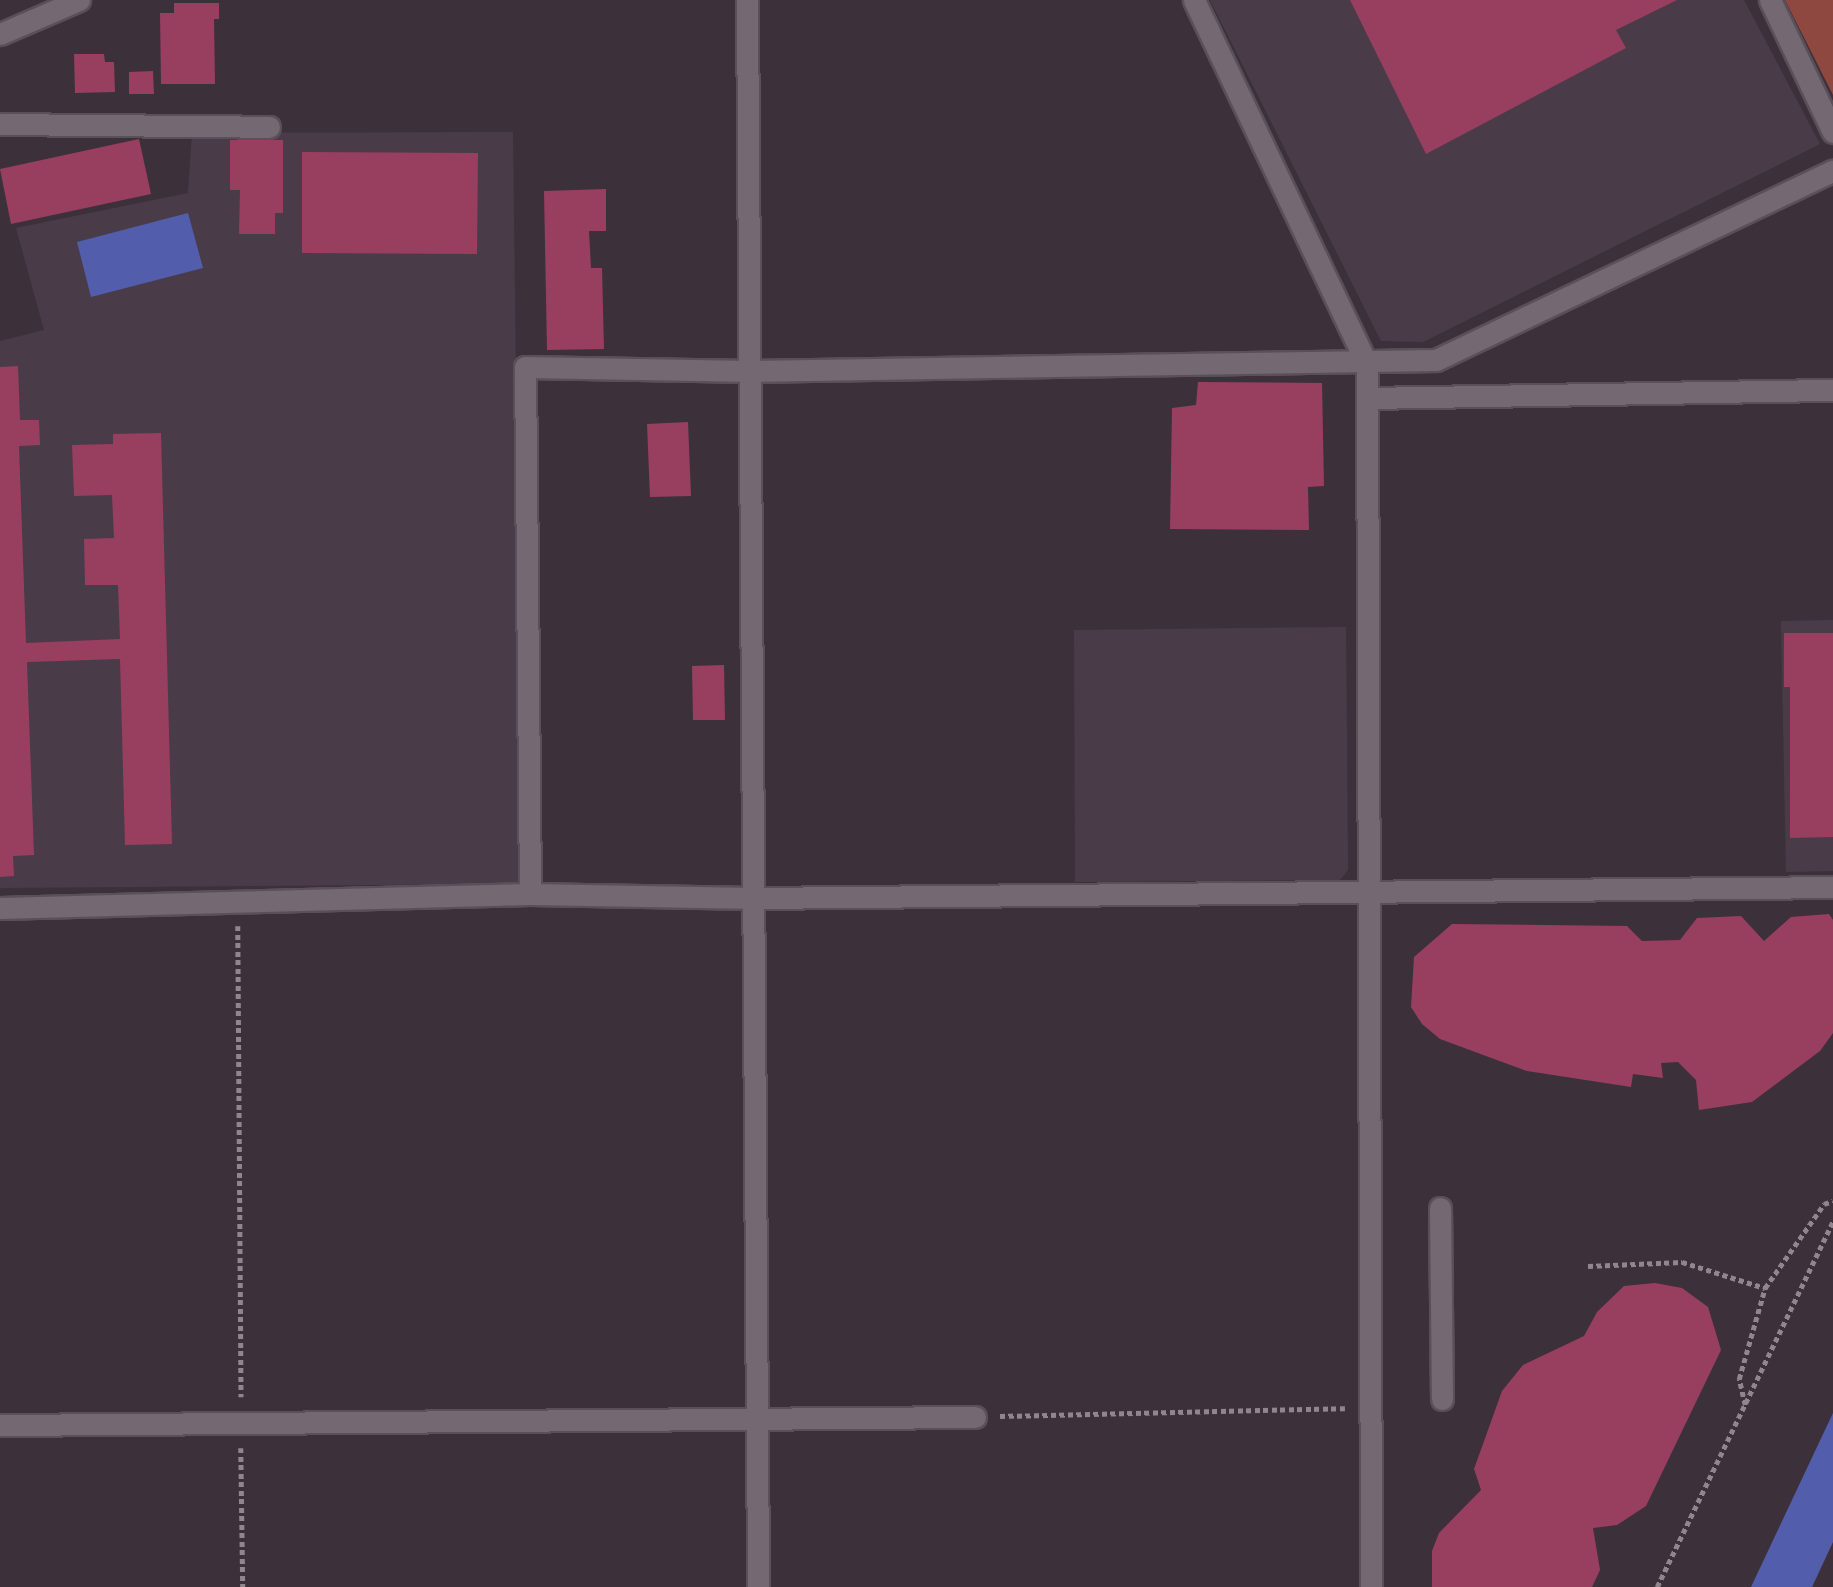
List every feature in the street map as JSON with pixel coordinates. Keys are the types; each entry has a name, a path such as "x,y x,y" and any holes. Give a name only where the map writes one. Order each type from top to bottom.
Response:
{"street":[{"path":"0,34 79,0"},
{"path":"747,0 758,1587"},
{"path":"1194,0 1367,364 1371,1587"},
{"path":"1770,0 1833,132"},
{"path":"0,124 268,127"},
{"path":"530,894 525,367 750,372 1367,364 1436,360 1833,170"},
{"path":"1368,398 1833,390"},
{"path":"0,908 238,905 530,894 754,898 1833,887"},
{"path":"1440,1208 1442,1399"},
{"path":"0,1425 975,1417"}],"path":[{"path":"238,905 243,1587"},
{"path":"1745,1405 1739,1379 1765,1288 1824,1204 1833,1201"},
{"path":"1657,1587 1833,1222"},
{"path":"1588,1266 1682,1262 1765,1288"},
{"path":"975,1417 1370,1408"}],"shaded area":[{"path":"1210,0 1744,0 1820,144 1423,342 1381,341"},
{"path":"1785,0 1833,0 1833,95"},
{"path":"513,132 522,884 0,888 0,341 44,330 16,228 188,193 192,133"},
{"path":"1833,620 1833,871 1786,872 1781,621"},
{"path":"1346,627 1348,870 1340,880 1075,882 1074,630"}],"water":[{"path":"188,213 203,268 91,297 77,242"},
{"path":"1833,1413 1833,1542 1812,1587 1751,1587"}],"building":[{"path":"1350,0 1677,0 1616,30 1626,48 1426,154"},
{"path":"174,3 219,3 219,19 214,19 215,84 161,84 160,13 174,13"},
{"path":"74,54 104,54 105,62 114,62 115,92 75,93"},
{"path":"153,71 154,94 129,94 129,72"},
{"path":"139,139 151,194 11,224 0,169"},
{"path":"230,140 283,140 283,213 275,213 275,234 239,234 240,190 230,190"},
{"path":"302,152 478,153 477,254 302,253"},
{"path":"606,189 606,231 589,231 591,268 602,268 604,349 547,350 544,191"},
{"path":"18,366 20,420 39,420 40,445 19,446 26,643 120,639 118,585 85,585 84,539 114,538 112,495 74,496 72,445 113,444 113,434 161,433 172,844 125,845 120,659 27,662 34,855 13,856 14,876 0,877 0,367"},
{"path":"1198,382 1322,383 1324,486 1308,487 1309,530 1170,529 1172,408 1196,405"},
{"path":"688,422 691,496 650,497 647,424"},
{"path":"1784,633 1833,633 1833,837 1790,838 1790,687 1784,687"},
{"path":"724,665 725,720 693,720 692,666"},
{"path":"1829,914 1833,920 1833,1033 1820,1051 1752,1102 1699,1110 1696,1080 1678,1062 1661,1063 1663,1078 1633,1074 1631,1087 1527,1071 1440,1039 1422,1024 1411,1007 1414,957 1452,924 1627,926 1642,941 1680,940 1697,918 1741,916 1764,941 1791,917"},
{"path":"1655,1283 1682,1288 1708,1307 1721,1350 1646,1506 1617,1525 1593,1528 1600,1570 1592,1587 1432,1587 1432,1551 1439,1533 1481,1490 1474,1469 1502,1391 1523,1365 1584,1336 1597,1312 1624,1286"}]}
